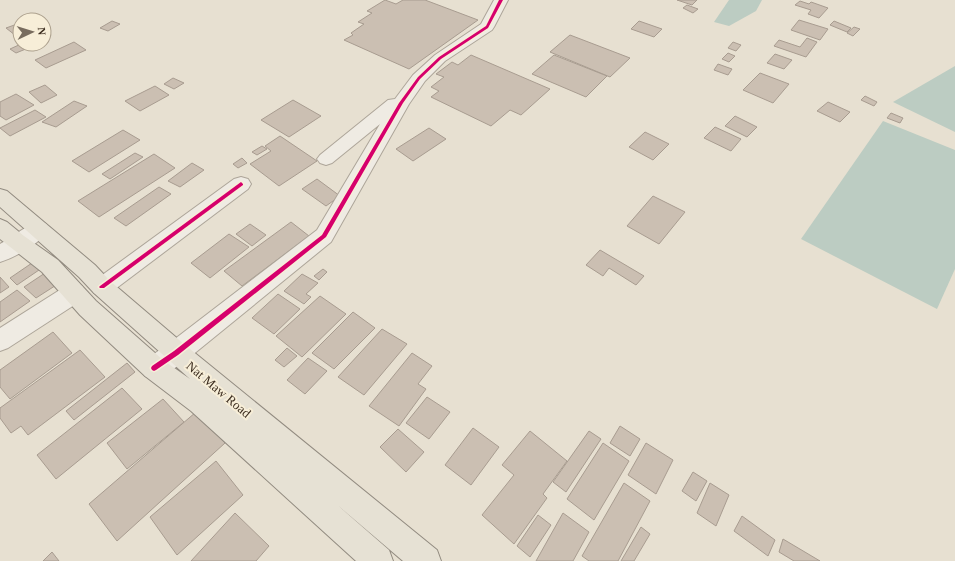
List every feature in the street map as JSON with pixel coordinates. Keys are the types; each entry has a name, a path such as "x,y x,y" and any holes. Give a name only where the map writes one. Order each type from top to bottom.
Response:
{"main road":[{"name":"Nat Maw Road","path":"0,196 19,242 88,271 102,287 176,353 426,561"},
{"name":"Nat Maw Road","path":"0,227 50,266 88,308 154,368 200,402 378,561"}],"street":[{"path":"154,368 176,353 324,236 400,103 418,78 440,58 487,27 501,0"},
{"path":"326,159 409,92"},
{"path":"102,287 241,184"},
{"path":"0,341 74,292"}],"shaded area":[{"path":"729,0 762,0 756,11 729,26 714,22"},
{"path":"955,66 955,132 893,102"},
{"path":"883,121 955,150 955,269 937,309 801,239"}],"building":[{"path":"385,0 396,4 403,0 425,0 478,20 409,69 344,40 353,35 351,33 364,24 358,22 372,13 367,11"},
{"path":"677,0 697,0 692,5"},
{"path":"800,1 809,4 811,2 828,8 819,18 808,14 811,10 795,5"},
{"path":"687,5 698,9 693,13 683,8"},
{"path":"799,20 828,29 820,40 791,30"},
{"path":"112,21 120,24 108,31 100,28"},
{"path":"639,21 662,29 654,37 631,29"},
{"path":"834,21 851,28 847,32 830,25"},
{"path":"12,26 12,33 6,28"},
{"path":"854,27 860,29 853,36 847,33"},
{"path":"570,35 630,58 610,77 550,52"},
{"path":"807,38 817,42 806,57 774,46 779,40 800,47"},
{"path":"74,42 86,50 46,68 35,60"},
{"path":"733,42 741,45 736,51 728,48"},
{"path":"728,53 735,56 729,62 722,59"},
{"path":"775,54 792,60 784,69 767,63"},
{"path":"471,55 550,89 521,115 510,110 491,126 431,97 439,91 431,87 444,77 436,74 452,62 458,65"},
{"path":"554,55 607,76 586,97 532,74"},
{"path":"718,64 732,69 728,75 714,70"},
{"path":"760,73 789,84 773,103 743,90"},
{"path":"173,78 184,83 174,89 164,84"},
{"path":"45,85 57,95 41,103 29,92"},
{"path":"155,86 169,95 140,111 125,101"},
{"path":"16,94 34,105 6,120 0,116 0,102"},
{"path":"865,96 877,102 874,106 861,100"},
{"path":"293,100 321,116 289,137 261,120"},
{"path":"74,101 87,106 56,127 42,122"},
{"path":"828,102 850,112 840,122 817,111"},
{"path":"35,110 46,117 10,136 0,128"},
{"path":"891,113 903,118 900,123 887,118"},
{"path":"735,116 757,127 747,137 725,126"},
{"path":"715,127 741,139 731,151 704,138"},
{"path":"429,128 446,139 413,161 396,149"},
{"path":"123,130 140,140 89,172 72,161"},
{"path":"645,132 669,144 653,160 629,147"},
{"path":"280,136 317,161 279,186 250,164 271,151 265,146"},
{"path":"262,146 267,149 257,155 252,152"},
{"path":"135,153 143,157 110,179 102,174"},
{"path":"154,154 175,168 99,217 78,201"},
{"path":"242,158 247,163 238,168 233,164"},
{"path":"192,163 204,170 180,187 168,181"},
{"path":"317,179 340,196 326,206 302,189"},
{"path":"159,187 171,194 126,226 114,218"},
{"path":"653,196 685,212 659,244 627,226"},
{"path":"291,222 309,236 242,286 224,271"},
{"path":"250,224 266,235 252,246 236,234"},
{"path":"229,234 249,247 210,278 191,263"},
{"path":"600,250 644,276 636,285 609,268 603,276 586,265"},
{"path":"32,263 39,270 17,285 10,278"},
{"path":"323,269 327,272 319,280 314,276"},
{"path":"48,271 61,282 36,298 24,287"},
{"path":"302,274 318,283 306,294 311,297 304,304 284,291"},
{"path":"0,277 9,287 0,293"},
{"path":"17,290 30,301 0,322 0,302"},
{"path":"278,294 300,309 274,334 252,318"},
{"path":"320,296 346,314 302,357 276,336"},
{"path":"353,312 375,328 334,369 312,353"},
{"path":"382,329 407,344 364,395 338,377"},
{"path":"53,332 72,353 10,399 0,387 0,370"},
{"path":"287,348 297,356 284,367 275,360"},
{"path":"80,350 105,377 28,435 21,426 11,433 0,418 0,408"},
{"path":"412,353 432,366 418,384 426,389 399,426 369,406"},
{"path":"308,358 327,371 305,394 287,380"},
{"path":"127,363 135,372 74,420 66,411"},
{"path":"122,388 142,409 56,479 37,455"},
{"path":"427,397 450,412 429,439 406,423"},
{"path":"163,399 184,422 127,469 107,443"},
{"path":"196,412 225,443 117,541 89,504"},
{"path":"620,426 640,439 630,456 610,443"},
{"path":"473,428 499,447 471,485 445,465"},
{"path":"398,429 424,452 406,472 380,447"},
{"path":"530,431 567,461 543,494 547,498 514,544 482,515 514,475 502,465"},
{"path":"589,431 601,439 566,492 553,482"},
{"path":"603,443 629,461 594,520 567,499"},
{"path":"646,443 673,460 656,494 628,475"},
{"path":"216,461 243,495 177,555 150,517"},
{"path":"693,472 707,481 696,501 682,491"},
{"path":"624,483 650,501 618,561 589,561 582,556"},
{"path":"710,483 729,495 716,526 697,513"},
{"path":"235,513 269,546 256,561 191,561"},
{"path":"563,513 589,532 573,561 536,561"},
{"path":"538,515 551,525 530,557 517,546"},
{"path":"742,516 775,540 768,556 734,531"},
{"path":"641,527 650,534 634,561 621,561"},
{"path":"783,539 820,561 794,561 779,552"},
{"path":"52,552 59,561 43,561"}],"cycle path":[{"path":"154,368 176,353 324,236 401,103 419,78 440,58 487,27 501,0"},
{"path":"102,287 241,184"}]}
